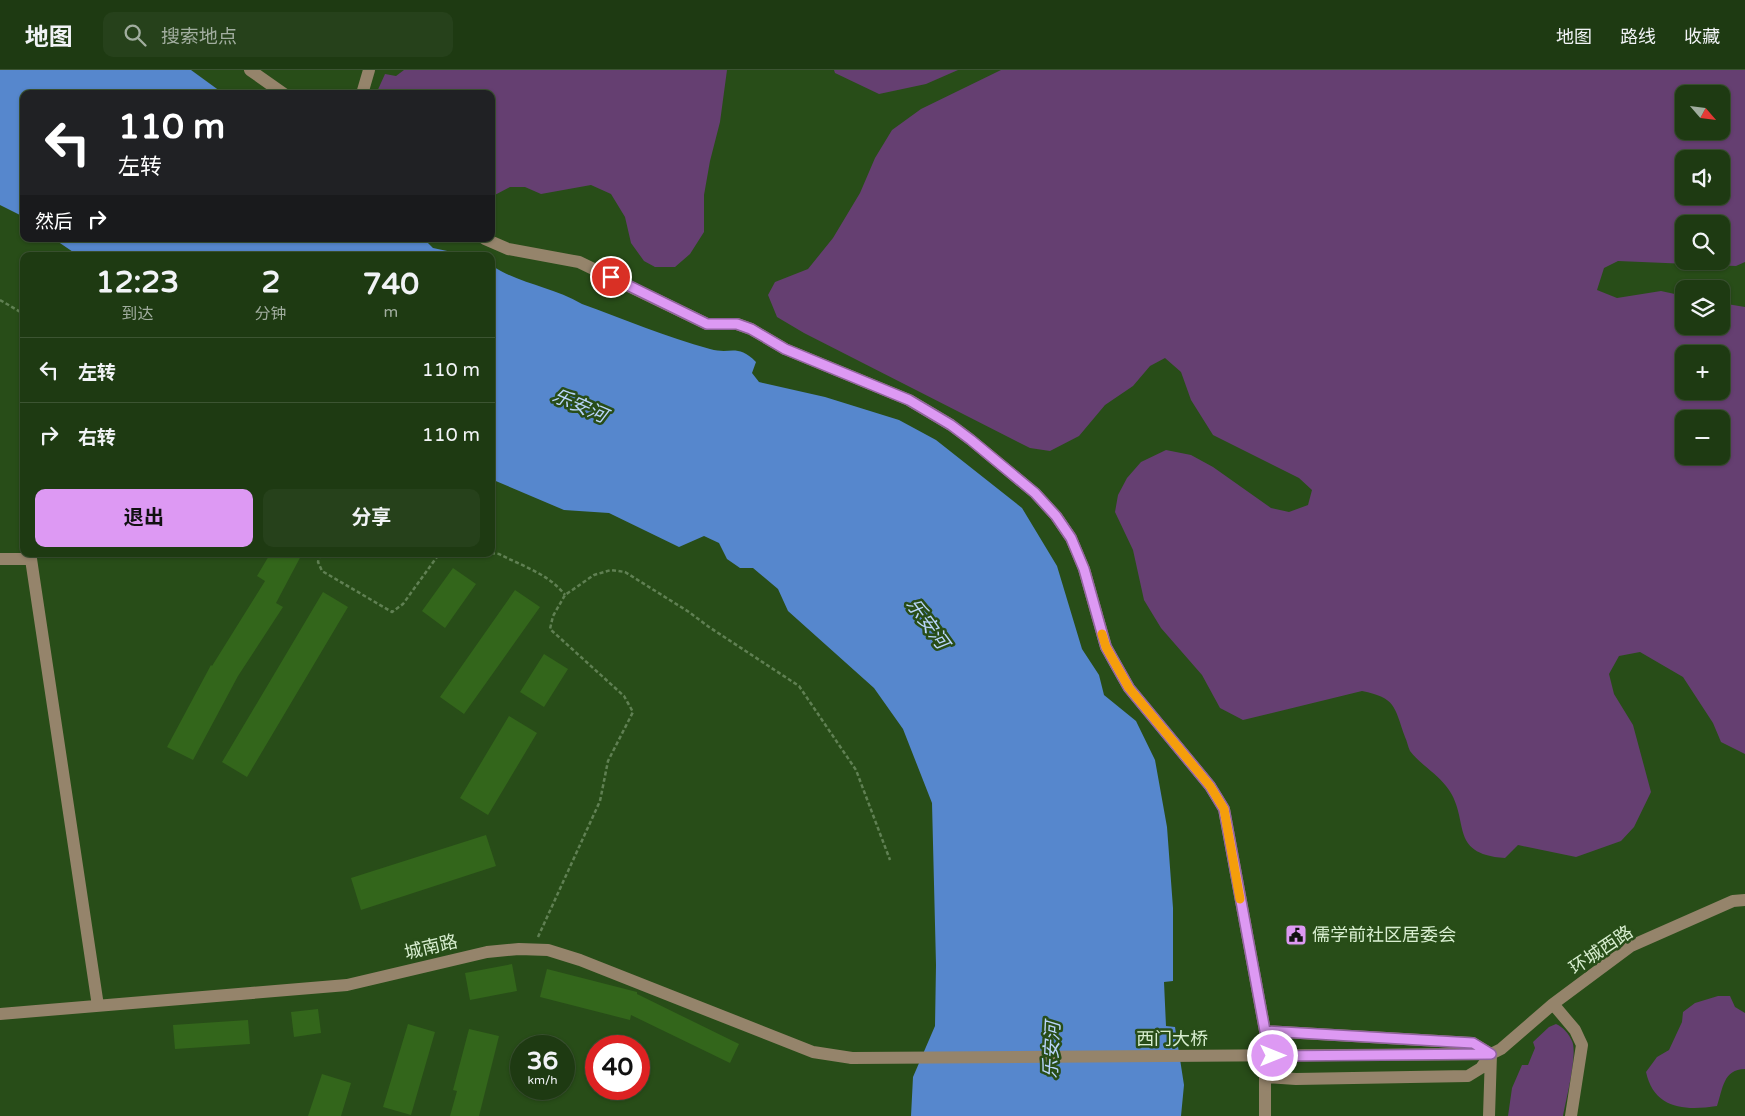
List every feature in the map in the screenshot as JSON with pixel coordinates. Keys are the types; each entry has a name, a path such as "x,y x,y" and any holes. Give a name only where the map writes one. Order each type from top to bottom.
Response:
{"street":[{"path":"250,70 278,90"},
{"path":"363,90 369,70"},
{"path":"493,242 508,248 579,262 707,324 737,324 751,329 785,349 909,400 951,425 1035,493 1056,516 1071,538 1084,569 1106,647 1129,688 1210,786 1224,809 1265,1031 1265,1116"},
{"path":"0,559 31,559 98,1006"},
{"name":"环城西路","path":"1265,1077 1296,1079 1468,1076 1480,1068 1491,1054 1501,1049 1553,1004 1631,946 1733,901 1745,900"},
{"name":"城南路","path":"0,1014 347,985 487,952 519,949 548,950 580,960 813,1052 852,1058"},
{"path":"1553,1004 1575,1030 1582,1046 1571,1116"},
{"path":"1265,1031 1473,1043 1491,1054 1489,1116"},
{"name":"西门大桥","path":"852,1058 1491,1054"}],"path":[{"path":"0,300 20,312"},
{"path":"495,554 546,577 556,584 565,595"},
{"path":"319,557 318,562 322,571 392,612 403,604 437,557"},
{"path":"532,950 600,801 608,762 633,712 624,696 550,630 553,616 565,595 594,575 611,570 625,572 689,612 799,686 856,770 890,860"}],"shaded area":[{"path":"404,70 727,70 720,122 704,195 704,232 690,254 675,267 655,267 644,261 631,243 625,217 611,194 591,185 541,194 525,187 510,187 495,195 495,90 378,90 385,74 396,76"},
{"path":"834,70 958,70 926,84 879,94 835,73"},
{"path":"1001,70 1745,70 1745,262 1736,266 1730,266 1730,215 1675,215 1675,263 1618,261 1604,268 1597,290 1617,298 1661,291 1675,294 1675,335 1730,335 1730,304 1745,307 1745,754 1721,742 1713,723 1683,677 1640,652 1619,656 1609,674 1614,694 1633,725 1651,792 1634,827 1621,841 1576,857 1518,845 1505,858 1487,855 1475,850 1467,842 1454,798 1442,781 1410,751 1396,711 1388,700 1362,691 1243,720 1220,708 1202,675 1161,628 1144,600 1133,550 1115,512 1118,495 1127,478 1141,462 1166,450 1191,455 1213,467 1271,508 1289,512 1308,505 1312,490 1299,478 1213,435 1191,400 1181,372 1165,358 1150,366 1133,386 1105,405 1079,436 1050,451 1030,448 804,333 777,317 768,295 775,282 808,269 833,238 860,193 875,158 892,130 921,109"},
{"path":"1718,996 1730,996 1735,1007 1745,1013 1745,1069 1732,1072 1728,1076 1717,1106 1694,1108 1672,1105 1656,1094 1646,1072 1657,1057 1669,1050 1682,1022 1683,1012 1695,1003"},
{"path":"1556,1024 1567,1033 1572,1041 1574,1056 1563,1116 1508,1116 1512,1088 1522,1065 1528,1065 1535,1048 1533,1042 1549,1027"}],"water":[{"path":"0,70 191,70 218,90 20,90 20,215 0,205"},
{"path":"58,242 427,242 433,248 452,252 73,252"},
{"name":"乐安河","path":"495,267 513,277 661,333 717,351 739,351 744,353 756,362 752,373 759,382 825,397 899,420 936,440 1022,508 1057,566 1082,649 1099,675 1104,695 1136,721 1155,760 1167,827 1173,908 1173,981 1164,982 1166,1026 1175,1027 1184,1085 1181,1116 911,1116 913,1077 935,1026 936,965 932,803 903,729 874,688 788,611 778,589 753,568 740,568 727,559 719,543 704,536 679,547 609,513 564,510 495,481"}],"building":[{"path":"268,557 300,557 276,603 283,607 238,676 193,760 167,747 211,665 265,581 257,576"},
{"path":"453,568 476,584 445,628 422,611"},
{"path":"515,590 540,607 464,714 440,697"},
{"path":"323,592 348,607 247,777 222,762"},
{"path":"544,654 568,669 544,707 520,692"},
{"path":"509,716 537,733 488,815 460,798"},
{"path":"486,835 496,866 361,910 351,878"},
{"path":"512,964 517,991 470,1000 465,973"},
{"path":"547,969 637,992 637,994 739,1044 730,1063 631,1015 630,1020 540,997"},
{"path":"318,1009 321,1033 294,1037 291,1012"},
{"path":"248,1020 250,1044 175,1049 173,1025"},
{"path":"408,1024 435,1032 411,1115 383,1107"},
{"path":"469,1029 499,1036 479,1116 450,1116 457,1091 453,1090"},
{"path":"322,1074 351,1083 341,1116 308,1116"}],"slow traffic":[{"path":"1102,634 1106,647 1129,688 1210,786 1224,809 1240,899"}],"place":[{"name":"儒学前社区居委会","path":"1296,935"}],"route":[{"path":"611,277 707,324 737,324 751,329 785,349 909,400 931,412 971,440 1035,493 1056,516 1071,538 1084,569 1106,647 1122,676 1129,688 1210,786 1224,809 1265,1031 1473,1043 1491,1054 1273,1056"}]}
